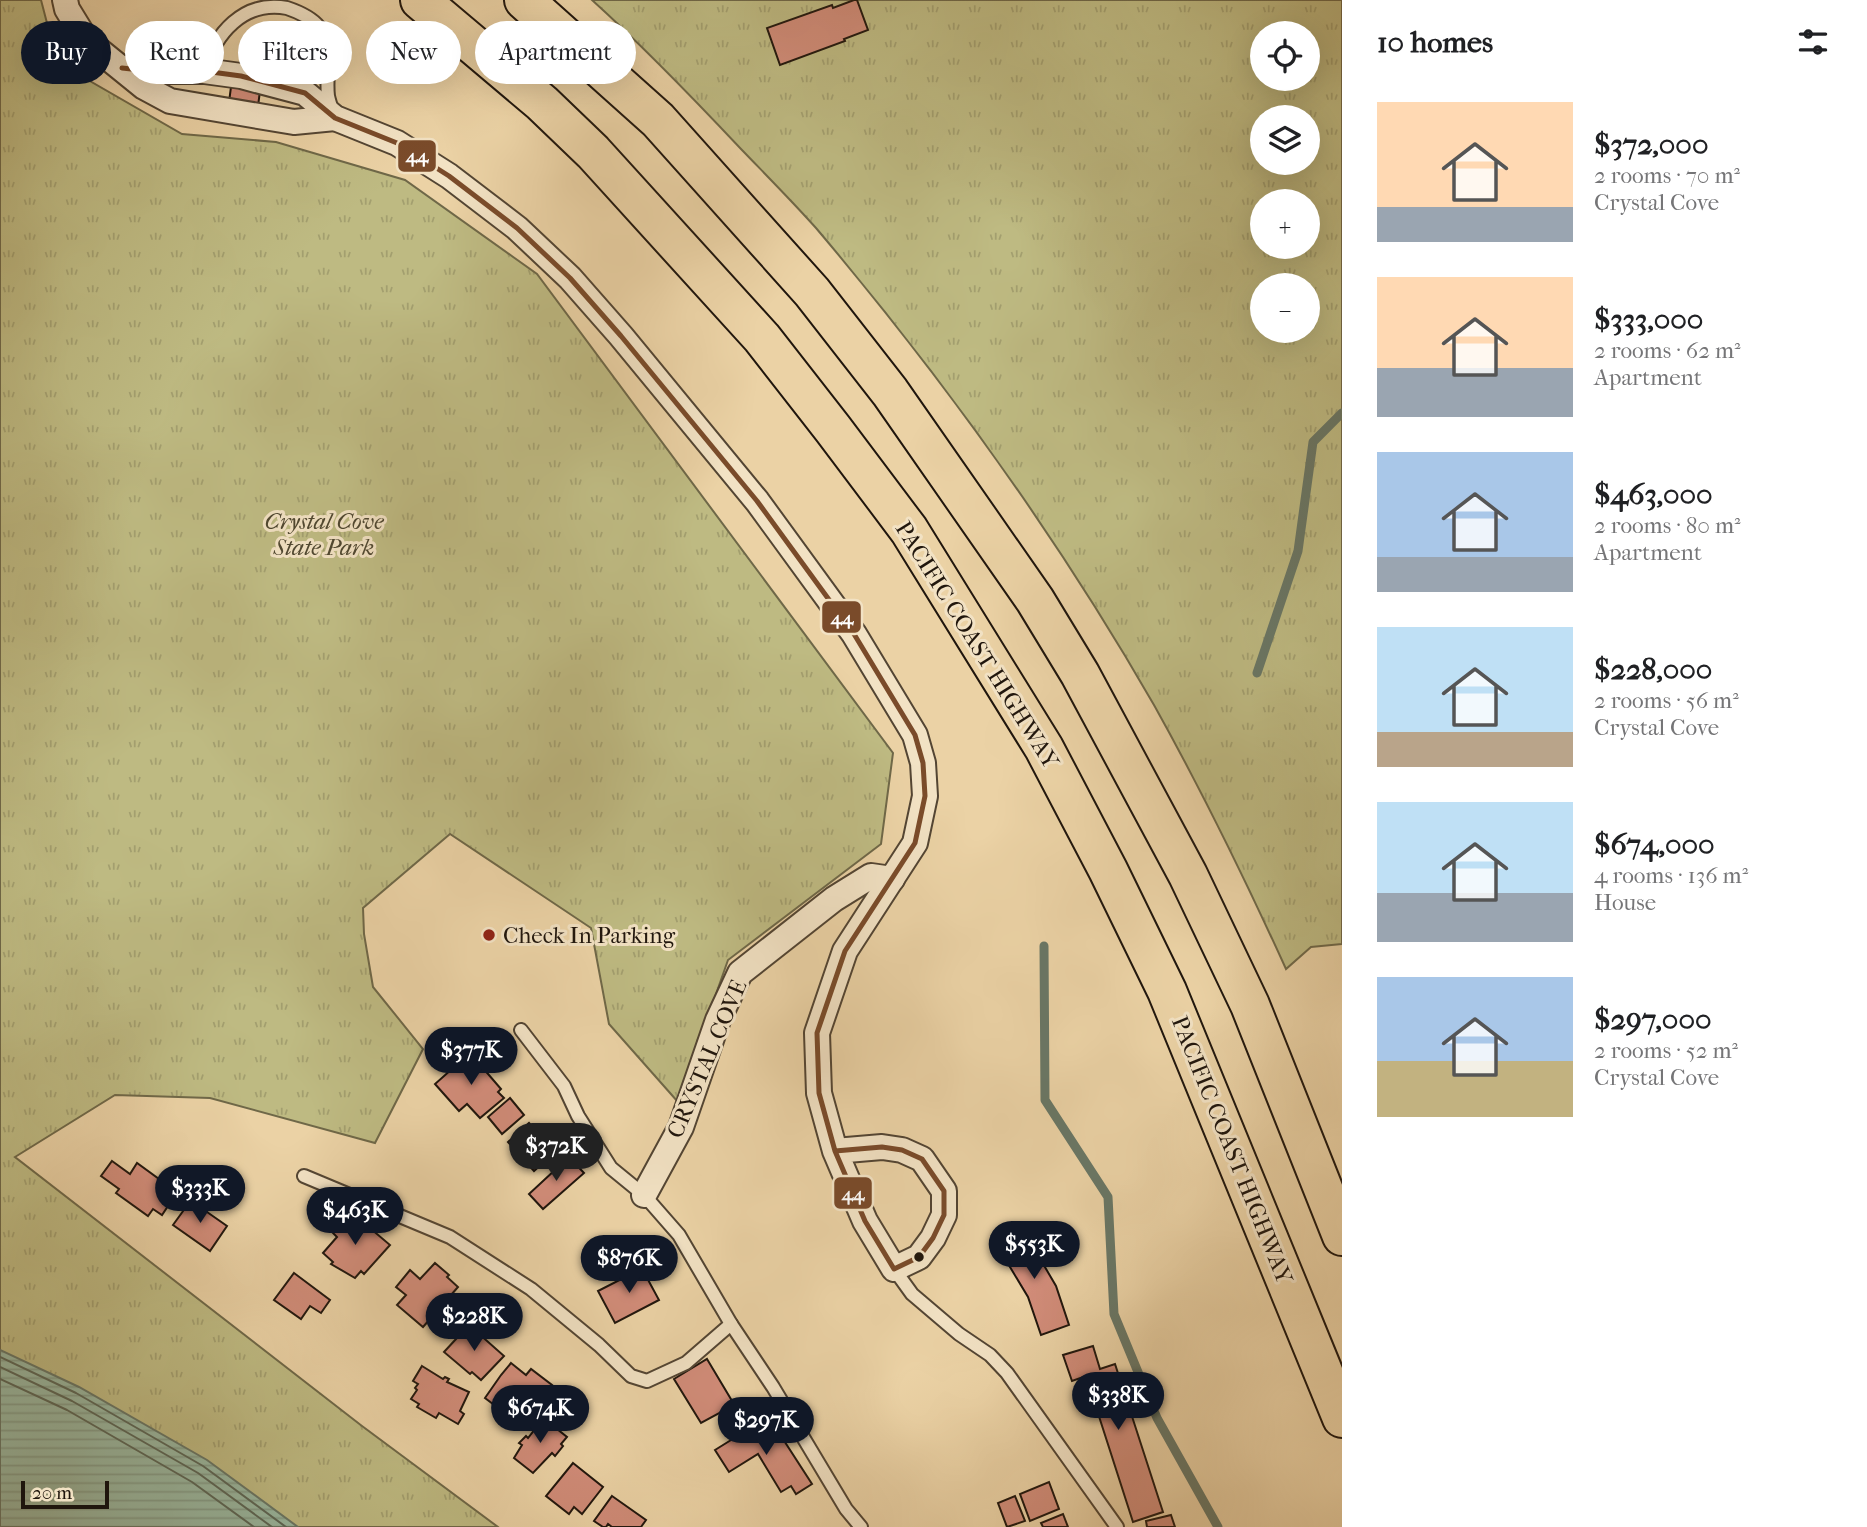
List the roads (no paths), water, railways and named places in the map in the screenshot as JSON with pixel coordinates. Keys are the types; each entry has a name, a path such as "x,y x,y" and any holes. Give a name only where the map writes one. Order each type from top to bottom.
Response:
{"highway":[{"name":"PACIFIC COAST HIGHWAY","path":"420,0 542,103 647,209 762,338 909,530 1044,748 1138,928 1167,991 1342,1418"},
{"path":"524,0 658,120 811,292 890,392 1035,600 1080,674 1194,887 1250,1005 1342,1236"}],"street":[{"path":"65,0 86,40 144,87 170,101 294,122 335,118"},
{"path":"224,74 305,93 335,118 397,143 449,176 517,228 570,278 757,501 854,634 915,735 923,763 925,796 915,843 845,951 817,1033 819,1093 835,1151 866,1221 894,1269 919,1257 933,1238 944,1215 944,1191 922,1158 902,1150 882,1147 835,1151"},
{"name":"CRYSTAL COVE","path":"644,1195 681,1127 718,1020 740,973 834,899 871,876 892,878"}],"lane":[{"path":"224,28 238,14 258,6 280,5 302,13 319,28 329,50 328,97 335,118"},
{"path":"521,1031 564,1086 578,1115 611,1168 644,1195 679,1235 846,1509 861,1527"},
{"path":"304,1176 450,1237 531,1289 599,1345 631,1376 647,1381 686,1363 731,1324"},
{"path":"894,1269 912,1294 959,1334 990,1355 1007,1373 1116,1527"}],"water":[{"path":"0,1350 79,1387 207,1460 298,1527 0,1527"}],"waterway":[{"path":"1257,673 1298,551 1313,442 1342,413"},
{"path":"1044,946 1045,1100 1108,1197 1114,1314 1157,1418 1218,1527"}],"place":[{"name":"Check In Parking","path":"489,935"}],"park label":[{"name":"Crystal Cove State Park","path":"324,534"}]}
